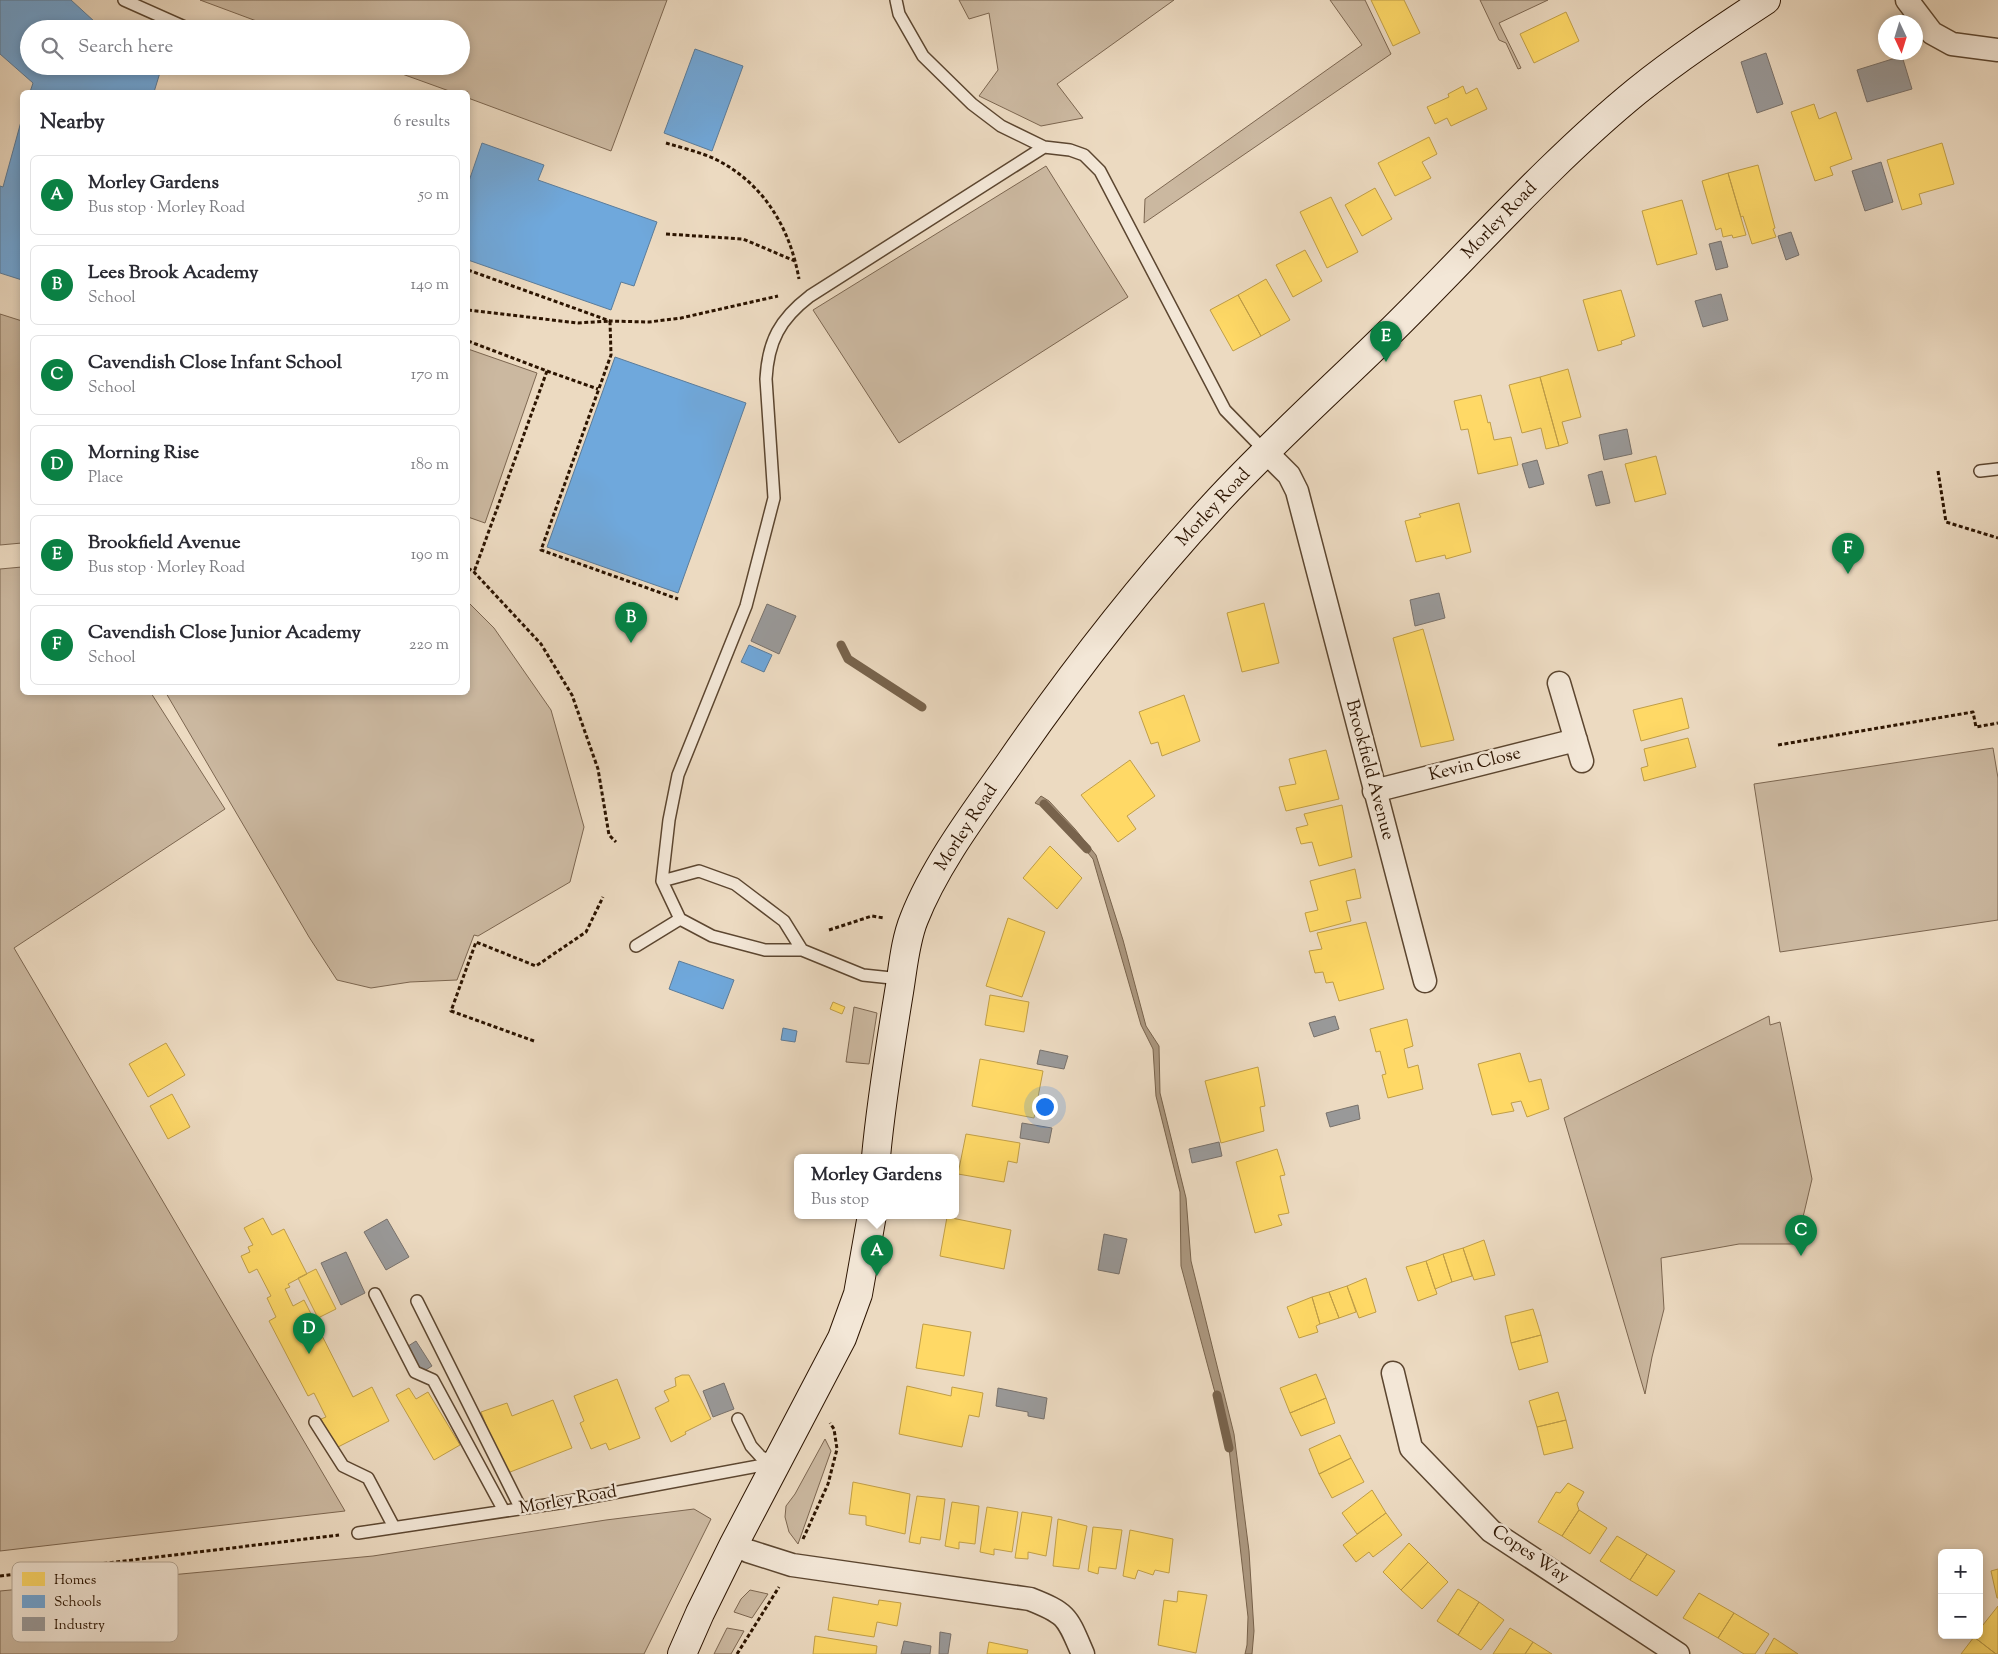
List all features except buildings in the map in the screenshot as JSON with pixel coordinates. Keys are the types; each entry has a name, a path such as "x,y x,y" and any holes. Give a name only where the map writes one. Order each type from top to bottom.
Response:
{"street":[{"name":"Morley Road","path":"876,1154 883,1092 901,979 913,920 967,824 1030,734 1114,621 1216,503 1447,276 1569,152 1643,86 1701,43 1766,0"},
{"path":"1907,0 1932,33 1952,44 1998,50"},
{"name":"Brookfield Avenue","path":"1266,452 1289,475 1297,491 1374,791 1426,981"},
{"name":"Kevin Close","path":"1374,791 1579,750 1559,683"},
{"path":"682,1654 734,1544 842,1338 858,1294 871,1219"},
{"name":"Copes Way","path":"1393,1373 1411,1448 1491,1531 1678,1654"},
{"path":"734,1544 748,1551 792,1565 1030,1599 1055,1609 1070,1622 1083,1654"}],"lane":[{"path":"124,0 169,20"},
{"path":"896,0 899,14 923,56 972,104 1001,126 1044,147 1070,150 1084,155 1100,171 1225,410 1266,452"},
{"path":"901,979 863,975 802,950 765,950 712,936 680,919 662,881 669,820 678,775 746,606 774,498 766,379 767,362 777,331 786,317 810,296 1044,147"},
{"path":"1980,472 1998,469"},
{"path":"662,881 699,870 735,884 784,921 802,950"},
{"path":"636,946 680,919"},
{"path":"375,1294 414,1372 433,1380 504,1511"},
{"path":"417,1301 521,1509"},
{"path":"738,1419 751,1446 761,1457 778,1462"},
{"path":"315,1422 343,1466 368,1478 394,1527"},
{"name":"Morley Road","path":"358,1533 521,1509 778,1462"}],"path":[{"path":"666,143 716,160 738,173 756,189 772,209 786,232 796,262 800,282 810,296"},
{"path":"666,234 743,239 796,262"},
{"path":"470,271 610,321"},
{"path":"470,310 578,323 610,321 649,322 794,292 810,296"},
{"path":"610,321 611,355 541,550 678,599"},
{"path":"470,342 599,389"},
{"path":"474,572 547,371"},
{"path":"1938,471 1946,522 1998,538"},
{"path":"470,569 541,644 572,695 598,769 609,835 616,842"},
{"path":"1778,746 1973,712 1976,727 1998,722"},
{"path":"534,1041 452,1011 476,942 536,966 586,932 602,896"},
{"path":"829,930 872,916 884,918"},
{"path":"737,1654 792,1565 828,1484 837,1449 834,1429 812,1395"},
{"path":"117,1562 358,1533"}],"shaded area":[{"path":"200,0 667,0 611,151 470,99 470,90 446,90 405,75 470,75 470,20 254,20"},
{"path":"959,0 1174,0 1057,84 1083,118 1041,126 979,96 998,70 989,13 969,19"},
{"path":"1330,0 1365,0 1391,54 1144,223 1145,199 1362,45"},
{"path":"1480,0 1548,0 1499,23 1521,68 1518,69 1506,43 1499,40"},
{"path":"1046,166 1128,297 899,443 813,310"},
{"path":"0,314 20,320 20,543 0,545"},
{"path":"470,350 537,373 485,523 470,518"},
{"path":"20,567 20,695 152,695 225,809 14,948 345,1511 0,1551 0,569"},
{"path":"470,604 494,628 551,710 584,827 570,882 478,936 474,935 457,980 410,982 371,988 337,980 309,937 167,695 470,695"},
{"path":"1993,748 1998,778 1998,920 1780,952 1754,784"},
{"path":"1041,796 1049,801 1096,855 1123,940 1146,1026 1159,1046 1160,1093 1186,1198 1191,1261 1234,1434 1249,1551 1254,1631 1252,1654 1245,1654 1248,1617 1229,1448 1221,1411 1181,1266 1180,1192 1156,1096 1153,1049 1141,1025 1093,859 1058,817 1048,809 1035,803"},
{"path":"854,1007 877,1013 869,1064 846,1062"},
{"path":"1769,1016 1770,1025 1780,1022 1812,1179 1794,1244 1739,1244 1661,1258 1664,1309 1645,1394 1564,1118"},
{"path":"825,1439 831,1451 798,1544 789,1532 785,1517 786,1506 795,1494"},
{"path":"694,1509 711,1519 644,1654 0,1654 0,1591 12,1590 12,1642 178,1642 178,1574 373,1556 606,1520"},
{"path":"750,1590 768,1594 752,1618 734,1612 741,1599"},
{"path":"727,1628 744,1631 731,1654 714,1654"}],"waterway":[{"path":"841,645 848,659 922,707"},
{"path":"1044,804 1087,849"},
{"path":"1217,1395 1229,1448"}],"place":[{"name":"Brookfield Avenue","path":"1386,362"},
{"name":"Cavendish Close Junior Academy","path":"1848,574"},
{"name":"Lees Brook Academy","path":"631,643"},
{"name":"Cavendish Close Infant School","path":"1801,1256"},
{"name":"Morley Gardens","path":"877,1276"},
{"name":"Morning Rise","path":"309,1354"}]}
